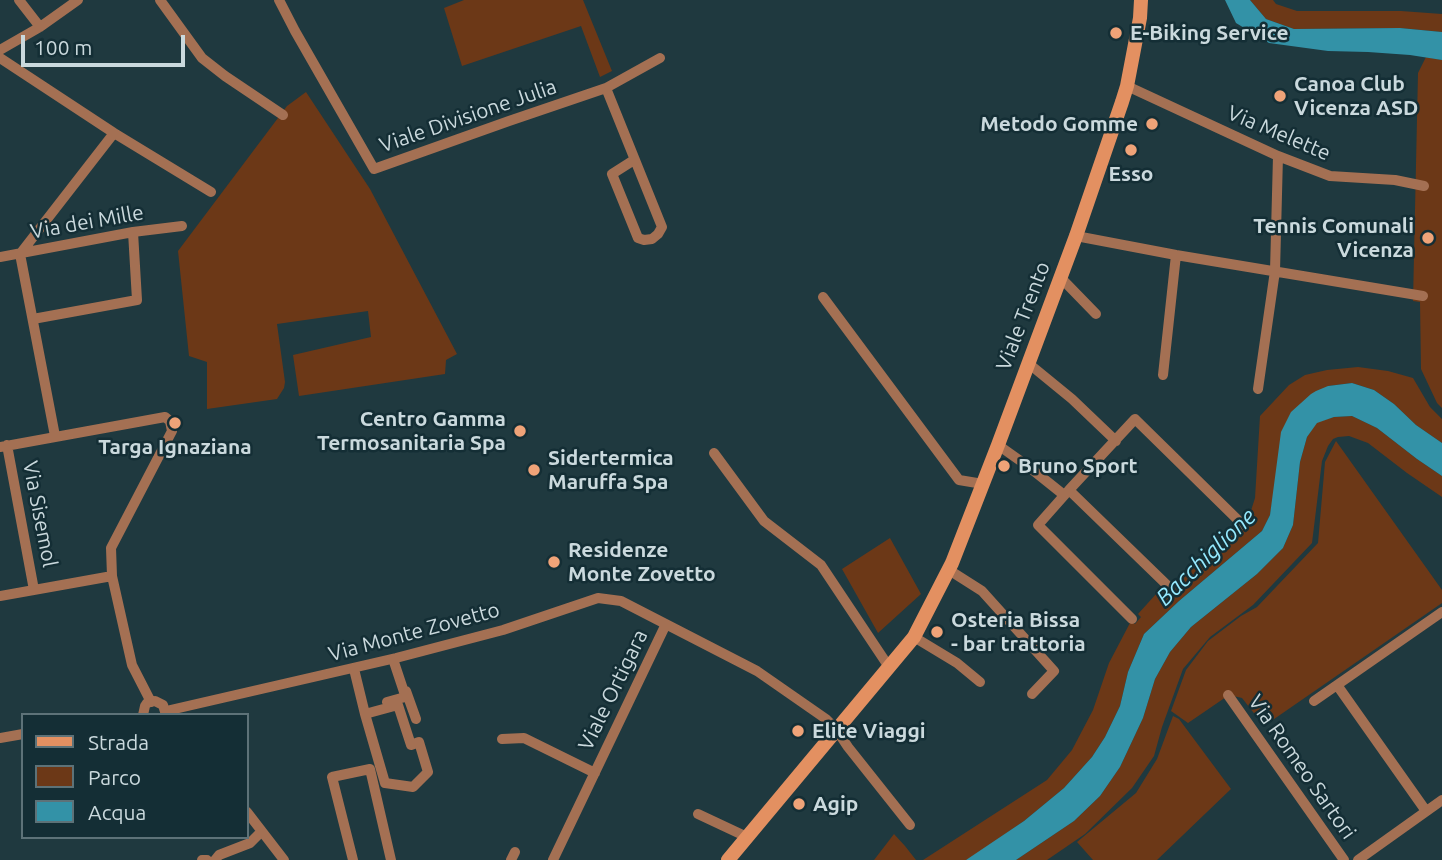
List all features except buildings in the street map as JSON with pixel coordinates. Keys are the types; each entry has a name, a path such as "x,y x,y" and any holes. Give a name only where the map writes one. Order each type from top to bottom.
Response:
{"main road":[{"name":"Viale Trento","path":"728,860 914,637 948,570 1076,236 1127,86 1141,0"}],"street":[{"path":"19,0 40,27"},
{"path":"0,50 40,27 78,0"},
{"path":"160,0 202,58 283,114"},
{"name":"Viale Divisione Julia","path":"279,0 374,169 606,88"},
{"path":"0,58 114,133 211,192"},
{"path":"634,160 612,174 638,238 652,239 663,227 606,88 660,58"},
{"name":"Via Melette","path":"1127,86 1278,156 1330,176 1395,180 1424,186"},
{"path":"55,436 20,254 114,133"},
{"path":"1258,388 1275,271 1278,156"},
{"name":"Via dei Mille","path":"0,257 133,232 181,226"},
{"path":"33,319 137,300 133,232"},
{"path":"1076,236 1423,296"},
{"path":"1163,375 1176,255"},
{"path":"1060,278 1096,314"},
{"path":"823,297 960,480 983,484"},
{"path":"1028,363 1116,441"},
{"path":"4,446 165,417 170,421 172,431 111,548 112,576 132,665 151,702"},
{"path":"1132,619 1038,525 1135,419 1243,525"},
{"path":"998,445 1066,492 1169,587"},
{"name":"Via Sisemol","path":"4,446 34,590"},
{"path":"714,453 764,521 821,565 889,667"},
{"path":"948,570 982,591 1054,671 1032,694"},
{"path":"0,596 112,576"},
{"name":"Via Monte Zovetto","path":"166,713 189,710 503,630 598,598 621,601 757,671 826,719 836,729"},
{"path":"1314,701 1442,612"},
{"name":"Viale Ortigara","path":"553,860 666,624"},
{"path":"914,637 957,663 979,682"},
{"path":"365,711 405,697 395,658"},
{"path":"395,658 415,719"},
{"path":"354,668 365,711 385,783 413,787 428,772 419,742 411,745 398,705 365,711"},
{"path":"1337,685 1426,811"},
{"name":"Via Romeo Sartori","path":"1228,695 1344,860"},
{"path":"143,713 145,706 151,702 161,703 166,713"},
{"path":"836,729 910,825"},
{"path":"0,738 21,734"},
{"name":"Viale Ortigara","path":"502,739 524,738 595,773"},
{"path":"353,860 332,777 370,769 391,860"},
{"path":"1358,860 1442,800"},
{"path":"248,814 284,860"},
{"path":"698,814 747,838"},
{"path":"215,860 219,855 250,843 261,832"}],"green space":[{"path":"464,0 583,0 612,71 600,77 581,26 462,66 444,8"},
{"path":"1250,0 1273,0 1276,4 1297,11 1401,11 1442,14 1442,32 1400,28 1294,29 1266,19"},
{"name":"Tennis Comunali Vicenza","path":"1426,57 1442,60 1442,408 1421,369 1420,302 1413,301 1418,73"},
{"path":"306,92 370,189 457,354 446,360 445,374 299,396 293,355 371,337 368,311 277,324 285,382 277,399 207,409 207,362 189,356 178,251 287,106"},
{"path":"1358,367 1413,378 1430,407 1442,419 1442,443 1374,390 1352,383 1328,386 1274,493 1270,515 1262,531 1144,634 1128,672 1120,706 1092,757 1064,788 1024,821 972,857 966,860 923,860 1047,780 1072,750 1093,710 1109,663 1131,621 1135,624 1141,617 1138,614 1166,583 1170,587 1178,581 1248,520 1255,498 1260,416 1289,385 1305,375"},
{"path":"1352,416 1377,428 1442,476 1442,497 1368,443 1349,436 1333,439 1322,461 1312,543 1253,605 1210,637 1183,669 1154,756 1132,788 1085,834 1047,860 1016,860 1074,821 1100,796 1120,767 1143,718 1155,679 1170,652 1191,627 1257,574 1283,548 1293,525 1300,462 1307,437 1317,422"},
{"path":"1336,441 1442,590 1442,603 1264,726 1242,698 1229,695 1188,723 1171,711 1186,670 1208,641 1257,607 1318,543 1325,462"},
{"path":"890,538 921,594 878,633 842,569"},
{"path":"1173,716 1179,719 1231,789 1157,860 1093,860 1077,842 1136,793 1157,759"},
{"path":"894,834 905,846 916,860 874,860"}],"water":[{"path":"1225,0 1250,0 1266,19 1294,29 1400,28 1442,32 1442,60 1410,55 1328,51 1269,43 1236,23"},
{"name":"Bacchiglione","path":"1352,383 1374,390 1442,443 1442,476 1377,428 1352,416 1334,417 1317,423 1307,437 1300,462 1293,525 1283,548 1257,574 1191,627 1170,652 1155,679 1143,718 1120,767 1100,796 1074,821 1016,860 966,860 1024,821 1064,788 1092,757 1120,706 1128,672 1144,634 1262,531 1270,515 1281,432 1291,412 1316,391 1328,386"}],"place":[{"name":"E-Biking Service","path":"1116,33"},
{"name":"Canoa Club Vicenza ASD","path":"1280,96"},
{"name":"Metodo Gomme","path":"1152,124"},
{"name":"Esso","path":"1131,150"},
{"name":"Tennis Comunali Vicenza","path":"1428,238"},
{"name":"Targa Ignaziana","path":"175,423"},
{"name":"Centro Gamma Termosanitaria Spa","path":"520,431"},
{"name":"Bruno Sport","path":"1004,466"},
{"name":"Sidertermica Maruffa Spa","path":"534,470"},
{"name":"Residenze Monte Zovetto","path":"554,562"},
{"name":"Osteria Bissa - bar trattoria","path":"937,632"},
{"name":"Elite Viaggi","path":"798,731"},
{"name":"Agip","path":"799,804"}]}
